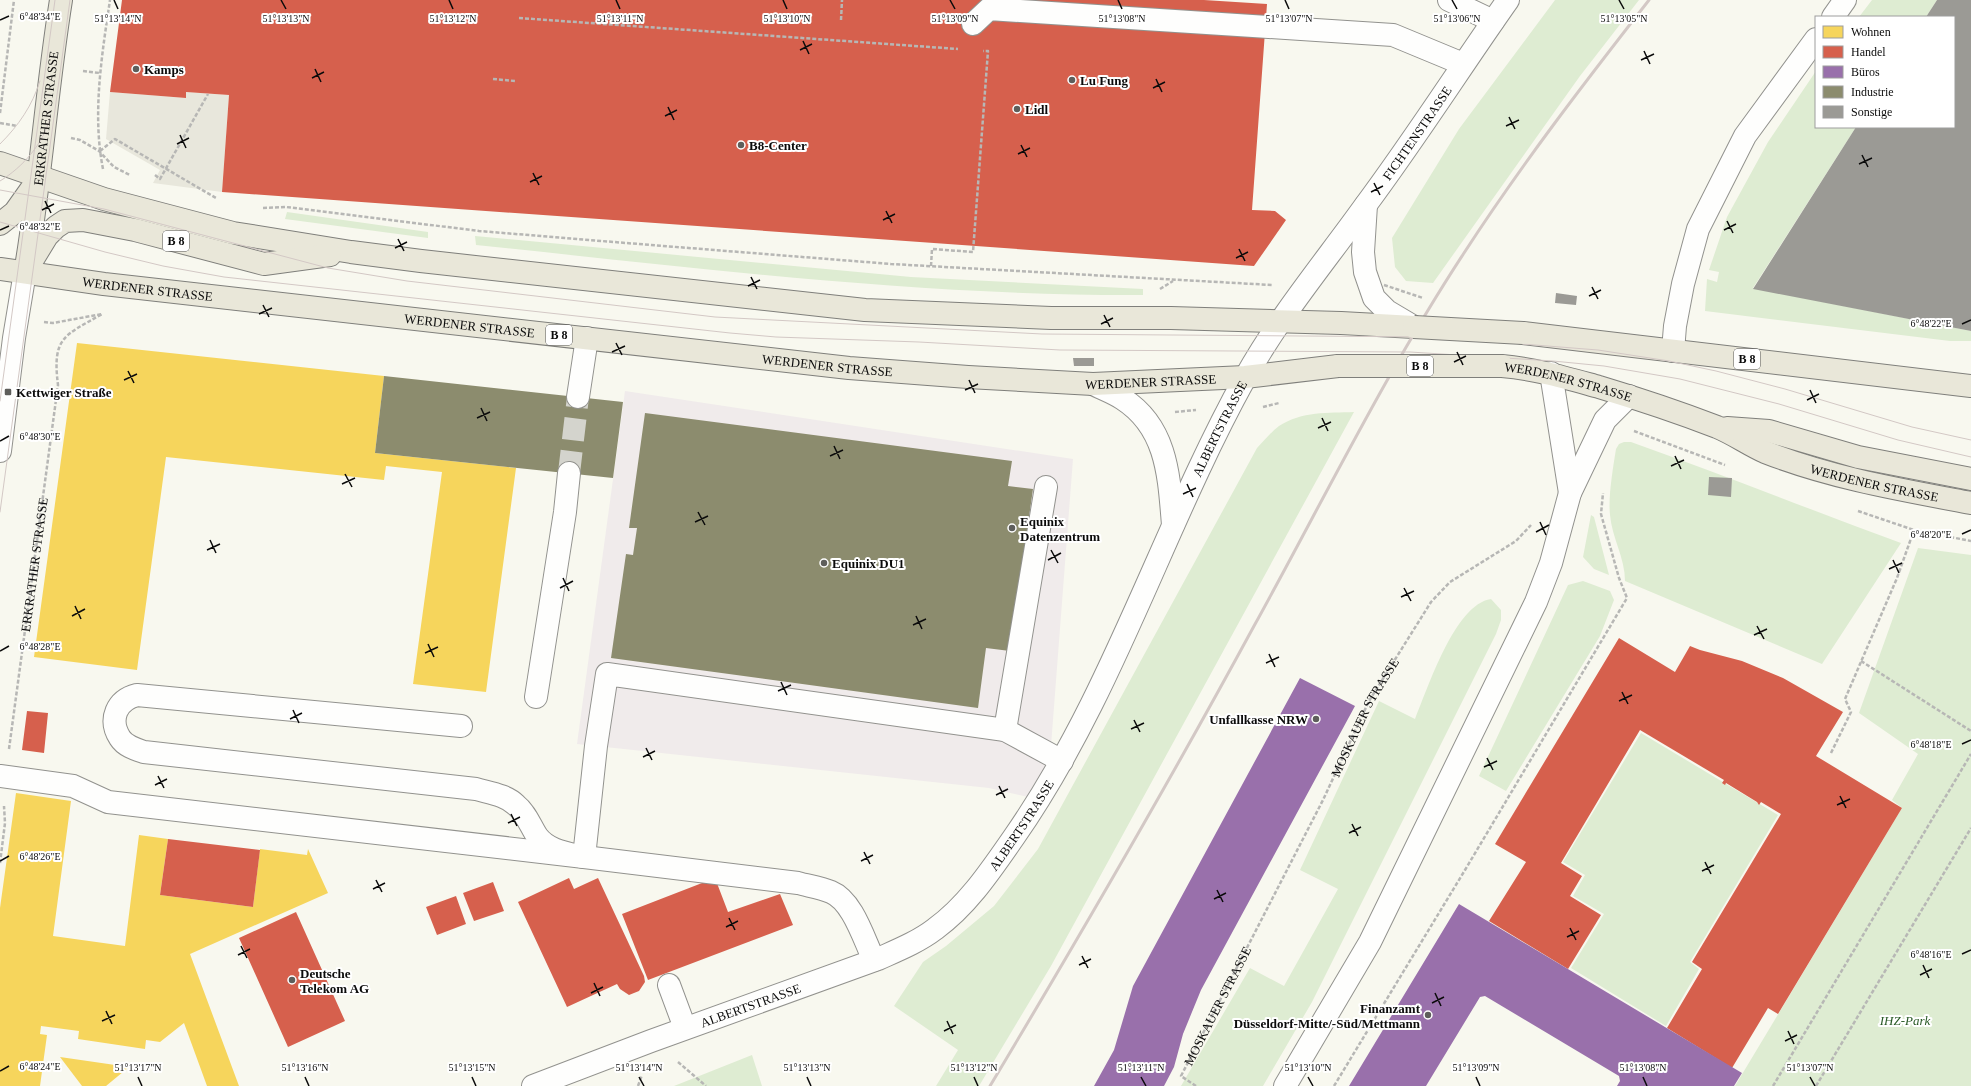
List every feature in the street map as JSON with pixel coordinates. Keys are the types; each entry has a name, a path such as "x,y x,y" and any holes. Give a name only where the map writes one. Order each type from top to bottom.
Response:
{"main road":[{"name":"ERKRATHER STRASSE","path":"25,272 40,177 54,44 61,0"},
{"name":"B 8","path":"0,163 104,199 234,233 351,252 865,310 1051,318 1171,318 1341,323 1523,333 1971,386"},
{"path":"0,224 15,212 40,177"},
{"name":"B 8","path":"0,269 25,272 47,236 56,227 65,221 83,220 135,230 264,264 351,252"},
{"name":"WERDENER STRASSE","path":"25,272 104,284 849,368 1093,384 1245,377 1338,366 1502,366 1529,368 1629,396 1718,428 1765,452 1824,471 1883,486 1971,504"},
{"path":"1718,428 1769,431 1858,457 1971,479"}],"street":[{"path":"1449,0 1493,21"},
{"name":"FICHTENSTRASSE","path":"1280,321 1366,205 1508,0"},
{"path":"1834,16 1845,0"},
{"path":"973,24 989,9 1393,34 1463,64"},
{"path":"1673,351 1675,326 1683,284 1698,229 1745,136 1815,40"},
{"path":"1366,205 1363,252 1365,272 1374,298 1387,311 1414,327"},
{"name":"ERKRATHER STRASSE","path":"0,451 14,338 25,272"},
{"name":"ALBERTSTRASSE","path":"533,1086 685,1028 874,960 909,945 935,930 961,907 997,861 1036,806 1088,714 1173,526 1245,377 1280,321"},
{"path":"578,397 586,338"},
{"path":"1551,373 1570,493"},
{"path":"1093,384 1124,399 1142,414 1156,435 1164,456 1169,479 1173,526"},
{"path":"1285,1086 1370,942 1536,602 1551,563 1570,493 1605,420 1629,396"},
{"path":"536,697 565,512 568,473"},
{"path":"1005,730 1046,487"},
{"path":"584,857 607,674 1005,730 1062,760"},
{"path":"461,726 137,695 127,698 118,706 116,714 116,728 120,739 129,747 144,752 476,789 505,797 516,804 525,815 537,836 545,844 553,849 584,857"},
{"path":"3,781 73,786 108,802 798,883 832,893 843,900 851,911 874,960"},
{"path":"669,985 685,1028"}],"path":[{"path":"0,114 14,0"},
{"path":"103,172 99,152 100,73 110,0"},
{"path":"841,20 842,0"},
{"path":"519,18 961,49"},
{"path":"931,266 932,249 973,252 988,51 977,50"},
{"path":"83,71 100,73"},
{"path":"493,79 515,81"},
{"path":"155,175 160,178 208,94"},
{"path":"0,123 7,124"},
{"path":"99,152 115,139 220,200"},
{"path":"80,140 99,152"},
{"path":"256,208 286,207 502,233 931,266 1137,276 1172,281 1274,285"},
{"name":"ERKRATHER STRASSE","path":"0,863 5,823 3,781 58,385 58,355 61,341 69,333 104,313 53,323"},
{"path":"1168,413 1202,410"},
{"path":"1334,1086 1466,870 1627,598 1619,578 1601,514 1604,486"},
{"name":"MOSKAUER STRASSE","path":"1196,1086 1181,1076 1324,800 1369,701 1431,602 1450,582 1516,541 1534,519"},
{"path":"1831,753 1851,712 1845,699 1897,578 1914,530"},
{"path":"1861,660 1971,731"},
{"path":"1773,1086 1971,754"},
{"path":"1816,1086 1971,828"}],"shaded area":[{"path":"110,92 186,98 186,92 229,95 222,192 153,183 160,170 106,139"},
{"path":"625,391 1073,459 1050,759 1028,797 989,788 577,744"}],"green space":[{"path":"1555,0 1639,0 1580,76 1433,283 1406,281 1395,267 1392,238 1459,129"},
{"path":"1872,0 1937,0 1927,16 1860,16"},
{"path":"1815,72 1815,128 1855,128 1753,288 1971,331 1971,341 1950,341 1705,311 1707,279 1717,282 1719,272 1709,270 1727,217 1768,142"},
{"path":"287,212 428,232 428,238 285,219"},
{"path":"475,236 911,277 1143,289 1143,295 976,291 809,279 476,245"},
{"path":"1354,412 1051,966 979,1086 936,1086 958,1050 894,1006 923,962 946,946 994,906 1038,849 1257,448 1279,426 1288,421 1306,415"},
{"path":"1631,442 1665,454 1901,543 1822,664 1625,581 1623,564 1613,532 1610,515 1611,482 1616,449 1619,444"},
{"path":"1591,515 1594,517 1609,575 1594,569 1583,557"},
{"name":"IHZ-Park","path":"1918,548 1971,555 1971,1086 1735,1086 1902,808 1892,800 1918,754 1859,713"},
{"path":"1583,581 1610,591 1614,600 1600,636 1506,791 1479,776 1568,585"},
{"path":"1491,599 1501,610 1501,620 1496,634 1312,1002 1263,1086 1181,1086 1250,968 1284,986 1338,889 1300,870 1379,701 1415,719 1444,649 1455,631 1466,616 1478,604"},
{"path":"1641,733 1778,815 1690,962 1699,969 1666,1026 1571,968 1604,914 1573,896 1585,875 1563,862"},
{"path":"752,1055 762,1086 674,1086"}],"building: Wohnen":[{"path":"77,343 384,376 375,453 516,468 486,692 413,684 442,472 386,466 384,480 166,457 137,670 34,657"},
{"path":"16,793 71,801 53,936 125,946 139,835 168,839 160,895 253,907 260,849 307,855 308,849 328,893 190,954 239,1086 207,1086 184,1023 160,1042 146,1040 145,1049 78,1039 79,1031 41,1026 40,1034 47,1035 40,1086 0,1086 0,908"},
{"path":"60,1057 129,1067 106,1086 82,1086"}],"building: Handel":[{"name":"B8-Center","path":"122,0 1204,0 1267,4 1252,210 1275,211 1286,220 1254,266 222,192 229,95 186,92 186,98 110,92"},
{"path":"1619,638 1675,672 1690,646 1742,661 1783,678 1843,712 1816,756 1902,808 1778,1014 1768,1008 1732,1068 1667,1028 1702,969 1692,962 1781,814 1761,802 1759,805 1757,802 1726,783 1725,785 1722,783 1724,780 1640,730 1561,863 1582,876 1570,896 1601,915 1568,969 1489,921 1526,862 1495,844"},
{"path":"27,711 48,713 44,753 22,750"},
{"path":"168,839 260,850 253,907 160,895"},
{"path":"569,878 574,889 598,878 644,976 645,982 639,991 629,995 620,989 617,984 567,1007 518,902"},
{"path":"715,878 728,912 780,894 793,925 648,980 622,914"},
{"path":"493,882 504,911 474,921 463,893"},
{"path":"456,896 466,924 437,935 426,907"},
{"name":"Deutsche Telekom AG","path":"296,912 345,1021 288,1047 239,938"}],"building: Büros":[{"path":"1300,678 1355,706 1201,990 1183,1034 1174,1067 1164,1086 1094,1086 1114,1050 1133,986"},
{"path":"1459,904 1742,1073 1734,1086 1617,1086 1620,1081 1619,1076 1485,996 1480,997 1426,1086 1349,1086"}],"building: Industrie":[{"path":"384,376 623,402 613,478 375,453"},
{"name":"Equinix DU1","path":"645,413 1012,461 1008,486 1033,489 1010,651 986,648 978,708 611,658 626,554 633,555 637,528 629,528"}],"building: Sonstige":[{"path":"1937,0 1971,0 1971,331 1753,289 1855,128 1955,128 1955,16 1927,16"},
{"path":"1556,293 1577,296 1576,305 1555,303"},
{"path":"1073,358 1094,358 1094,366 1074,366"},
{"path":"1709,477 1732,478 1731,497 1708,495"}],"tunnel":[{"path":"569,473 578,397"}],"tram line":[{"path":"0,401 55,0"},
{"path":"0,512 70,0"},
{"path":"0,144 24,115 33,99 40,81"},
{"path":"0,181 17,169 31,154 47,128 50,118"},
{"path":"0,190 104,209 328,268 407,281 715,317 1042,334 1434,337 1598,350 1669,361 1716,371 1785,389 1912,427 1971,440"},
{"path":"0,222 105,252 163,266 224,277 730,333 776,337 919,342 1060,350 1410,352 1553,361 1604,366 1680,379 1779,404 1898,440 1971,457"}],"railway":[{"path":"990,1086 1158,800 1280,579 1381,390 1435,298 1508,188 1577,93 1649,0"}],"place":[{"name":"Kamps","path":"136,69"},
{"name":"Lu Fung","path":"1072,80"},
{"name":"Lidl","path":"1017,109"},
{"name":"B8-Center","path":"741,145"},
{"name":"Kettwiger Straße","path":"8,392"},
{"name":"Equinix Datenzentrum","path":"1012,528"},
{"name":"Equinix DU1","path":"824,563"},
{"name":"Unfallkasse NRW","path":"1316,719"},
{"name":"Deutsche Telekom AG","path":"292,980"},
{"name":"Finanzamt Düsseldorf-Mitte/-Süd/Mettmann","path":"1428,1015"}]}
